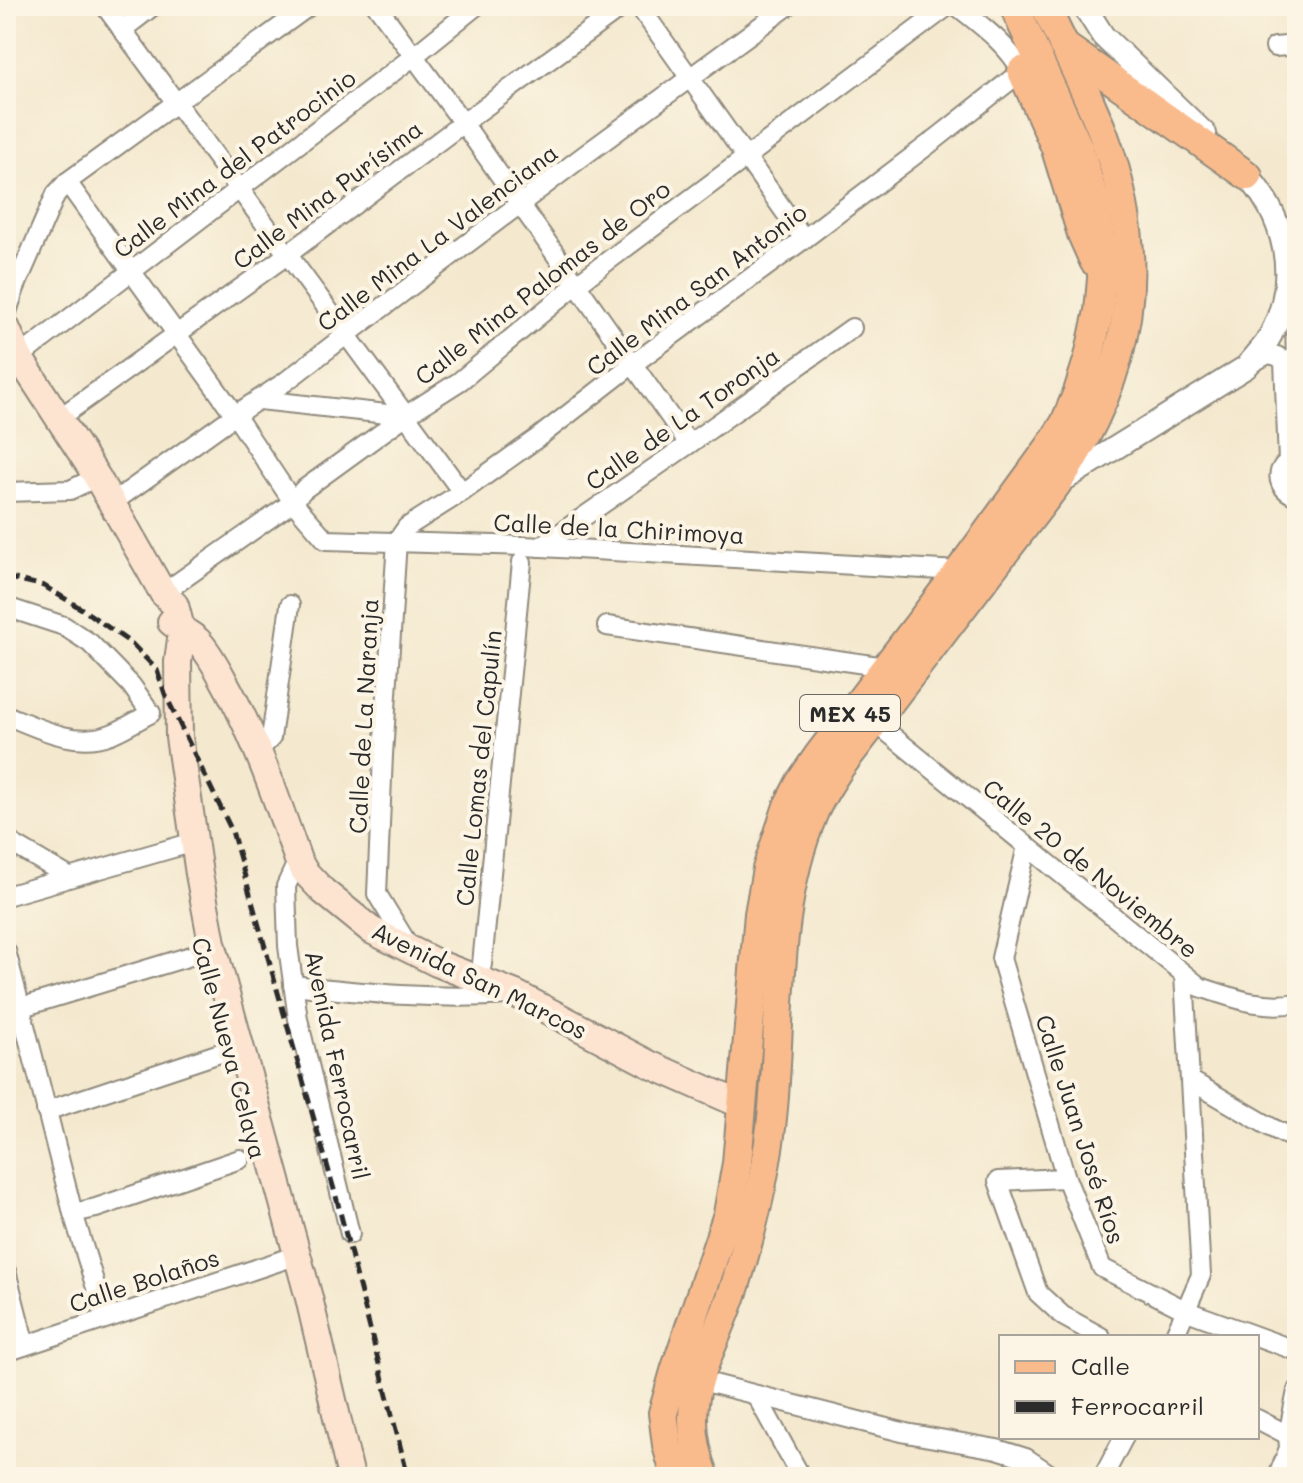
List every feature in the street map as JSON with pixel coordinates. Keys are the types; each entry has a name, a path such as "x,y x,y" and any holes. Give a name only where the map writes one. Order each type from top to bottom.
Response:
{"main road":[{"name":"MEX 45","path":"676,1477 663,1413 728,1214 737,1163 759,914 767,869 788,806 801,781 959,571 1065,423 1089,357 1102,279 1100,230 1087,171 1014,6"},
{"name":"MEX 45","path":"705,1477 697,1457 692,1429 693,1408 698,1380 734,1288 757,1212 773,1109 787,905 799,854 814,812 840,767 1056,485 1088,434 1115,369 1128,310 1130,276 1123,203 1102,132 1045,6"},
{"path":"1063,45 1248,176"},
{"path":"1022,71 1055,146 1082,234 1102,279"},
{"name":"Avenida San Marcos","path":"6,327 16,372 112,503 161,602"},
{"name":"Avenida San Marcos","path":"12,355 58,419 151,590 161,602 175,605 182,632 195,638 213,662 239,709 298,860 323,891 371,930 412,951 516,994 651,1065 742,1105"},
{"name":"Calle Nueva Celaya","path":"161,602 167,678 165,719 190,842 212,943 351,1477"},
{"name":"Calle Nueva Celaya","path":"182,632 177,717 198,925 229,1050 293,1256 344,1477"}],"street":[{"path":"153,6 113,15 462,492"},
{"path":"6,315 56,194 67,182 309,6"},
{"path":"377,6 689,444"},
{"name":"Calle Mina del Patrocinio","path":"12,355 130,272 476,6"},
{"name":"Calle Mina Purísima","path":"58,419 287,255 623,6"},
{"path":"639,6 804,239"},
{"name":"Calle Mina La Valenciana","path":"112,503 285,382 788,6"},
{"name":"Calle Mina Palomas de Oro","path":"161,602 293,502 303,490 405,416 460,381 577,284 948,6"},
{"path":"957,6 995,36 1022,71"},
{"path":"1084,6 1103,36 1248,176 1272,212 1285,240 1289,265 1295,317 1297,411"},
{"path":"1275,47 1297,45"},
{"name":"Calle Mina San Antonio","path":"397,541 407,527 539,437 1022,71"},
{"name":"Calle de la Chirimoya","path":"67,182 235,415 293,502 326,540 540,547 959,571"},
{"path":"1246,367 1267,342 1283,309 1289,265"},
{"name":"Calle de La Toronja","path":"540,547 852,328"},
{"path":"1056,485 1268,354 1284,361 1292,460 1281,469 1280,481 1286,491 1297,496"},
{"path":"260,400 405,416"},
{"path":"6,492 70,490 93,479"},
{"name":"Calle de La Naranja","path":"397,541 377,894 412,951"},
{"name":"Calle Lomas del Capulín","path":"479,979 522,562"},
{"path":"257,752 271,738 290,605"},
{"path":"6,607 64,626 90,643 131,685 151,713 109,735 80,739 50,733 6,715"},
{"path":"607,626 885,667"},
{"name":"Calle 20 de Noviembre","path":"875,722 1200,987 1259,1005 1297,1003"},
{"path":"6,840 69,877"},
{"path":"6,896 190,842"},
{"name":"Calle Juan José Ríos","path":"1027,846 1001,958 1066,1178 1102,1268 1187,1311 1253,1335"},
{"name":"Avenida Ferrocarril","path":"298,860 286,886 293,985 298,1019 350,1234"},
{"path":"6,951 14,1010 105,1317"},
{"path":"14,1010 204,952"},
{"path":"1175,1335 1201,1275 1184,975"},
{"path":"293,985 359,993 479,997 516,994"},
{"path":"46,1111 229,1050"},
{"path":"1190,1080 1297,1140"},
{"path":"73,1213 240,1159"},
{"path":"1066,1178 998,1181 1038,1293 1063,1316 1097,1335"},
{"name":"Calle Bolaños","path":"6,1352 293,1256"},
{"path":"6,1271 25,1345"},
{"name":"Calle Juan José Ríos","path":"1259,1337 1297,1351"},
{"path":"698,1380 906,1433 997,1449 1026,1458 1054,1477"},
{"path":"1280,1471 1289,1448 1288,1435 1297,1391"},
{"path":"756,1395 801,1477"},
{"path":"1259,1420 1288,1435"},
{"path":"1103,1477 1123,1439"}],"railway":[{"path":"6,577 44,586 82,609 132,644 157,670 165,694 232,831 337,1200 408,1477"}]}
